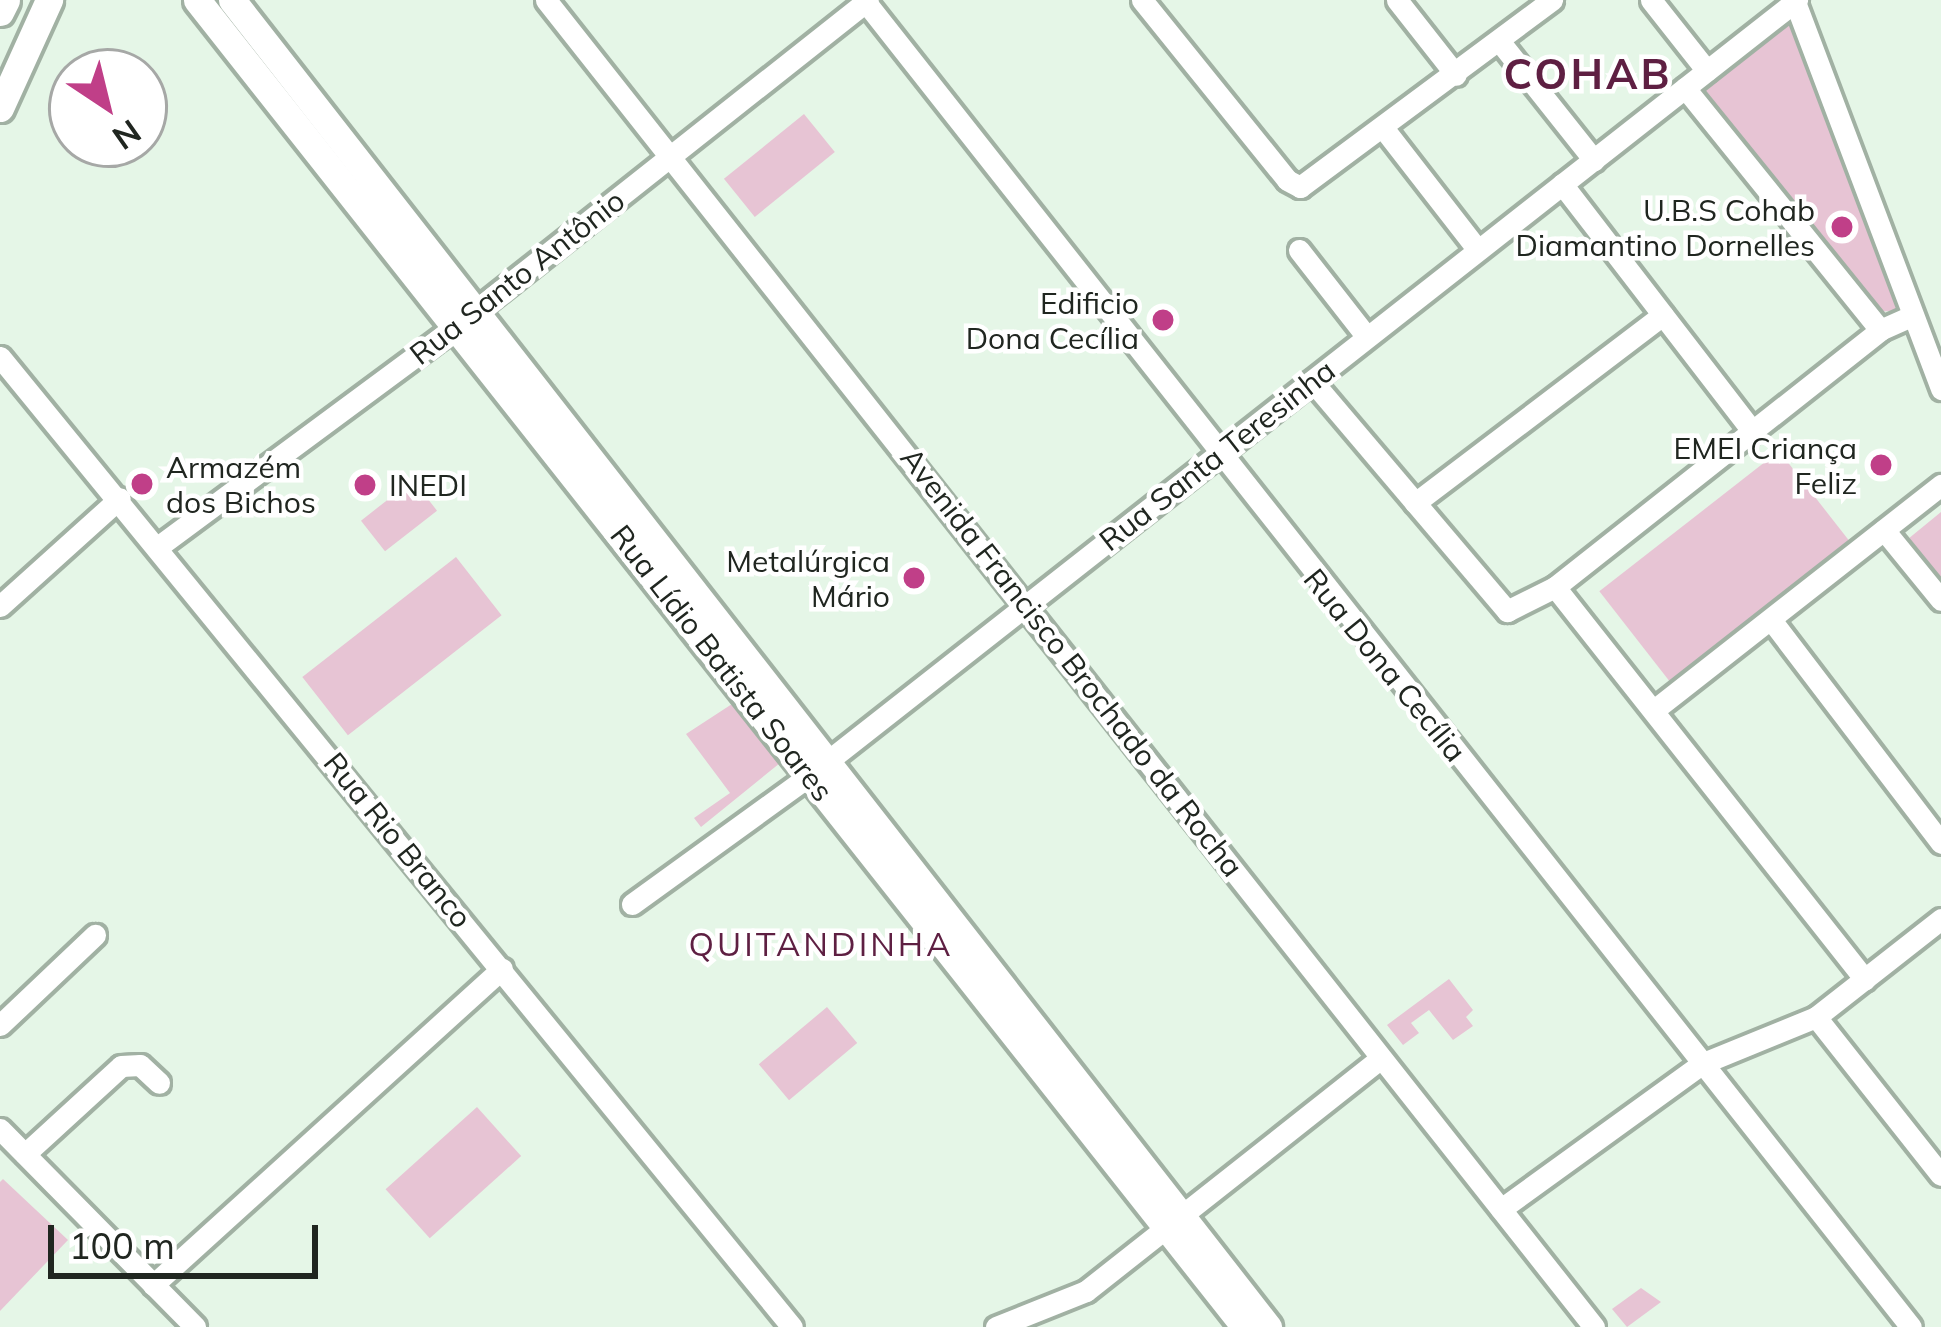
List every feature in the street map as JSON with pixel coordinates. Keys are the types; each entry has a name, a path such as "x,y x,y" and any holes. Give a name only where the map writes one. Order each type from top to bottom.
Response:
{"main road":[{"name":"Rua Lídio Batista Soares","path":"220,6 1174,1221 1268,1327"},
{"path":"0,108 46,8"},
{"name":"Rua Lídio Batista Soares","path":"1174,1221 1245,1327"}],"street":[{"name":"Avenida Francisco Brochado da Rocha","path":"546,0 1027,603 1594,1327"},
{"path":"1142,0 1300,187 1552,0"},
{"path":"1396,0 1456,75"},
{"path":"1652,0 1707,71"},
{"name":"Rua Santo Antônio","path":"159,546 464,319 866,1"},
{"name":"Rua Dona Cecília","path":"866,1 1217,455 1911,1327"},
{"path":"1796,1 1940,384"},
{"name":"Rua Santa Teresinha","path":"632,904 819,767 1796,1"},
{"path":"2,4 46,8"},
{"path":"1500,42 1594,160"},
{"path":"1685,88 1880,330"},
{"path":"1384,129 1478,250"},
{"path":"1562,184 1753,432"},
{"path":"1299,250 1367,338"},
{"path":"1415,503 1663,315"},
{"path":"1312,381 1507,611 1555,587 1880,330 1912,316"},
{"name":"Rua Rio Branco","path":"0,357 120,498 792,1327"},
{"path":"1654,710 1941,485"},
{"path":"0,606 120,498"},
{"path":"1884,530 1941,600"},
{"path":"1555,587 1864,979"},
{"path":"1772,621 1941,843"},
{"path":"1501,1209 1702,1064 1816,1017 1938,927"},
{"path":"0,1025 95,935"},
{"path":"153,1285 502,968"},
{"path":"1816,1017 1941,1175"},
{"path":"996,1327 1086,1292 1380,1059"},
{"path":"25,1154 121,1066 140,1065 159,1083"},
{"path":"0,1129 195,1327"}],"shaded area":[{"path":"1791,22 1899,310 1879,312 1703,91"},
{"path":"804,114 835,152 755,217 724,179"},
{"path":"1779,451 1849,541 1670,681 1599,591"},
{"path":"413,480 437,511 385,551 361,521"},
{"path":"1941,512 1941,583 1908,539"},
{"path":"456,557 502,615 348,735 302,677"},
{"path":"732,704 780,763 701,827 694,818 730,793 686,734"},
{"path":"1449,979 1473,1010 1466,1017 1473,1026 1453,1040 1429,1010 1411,1023 1419,1033 1403,1045 1387,1025"},
{"path":"827,1007 857,1043 789,1100 759,1064"},
{"path":"477,1107 521,1156 430,1238 386,1189"},
{"path":"3,1179 68,1240 0,1311 0,1182"},
{"path":"1641,1288 1661,1302 1627,1327 1612,1309"}],"place":[{"name":"U.B.S Cohab Diamantino Dornelles","path":"1842,227"},
{"name":"Edificio Dona Cecília","path":"1163,320"},
{"name":"EMEI Criança Feliz","path":"1881,465"},
{"name":"Armazém dos Bichos","path":"142,484"},
{"name":"INEDI","path":"365,485"},
{"name":"Metalúrgica Mário","path":"914,578"}],"district":[{"name":"COHAB","path":"1588,74"},
{"name":"QUITANDINHA","path":"821,944"}]}
